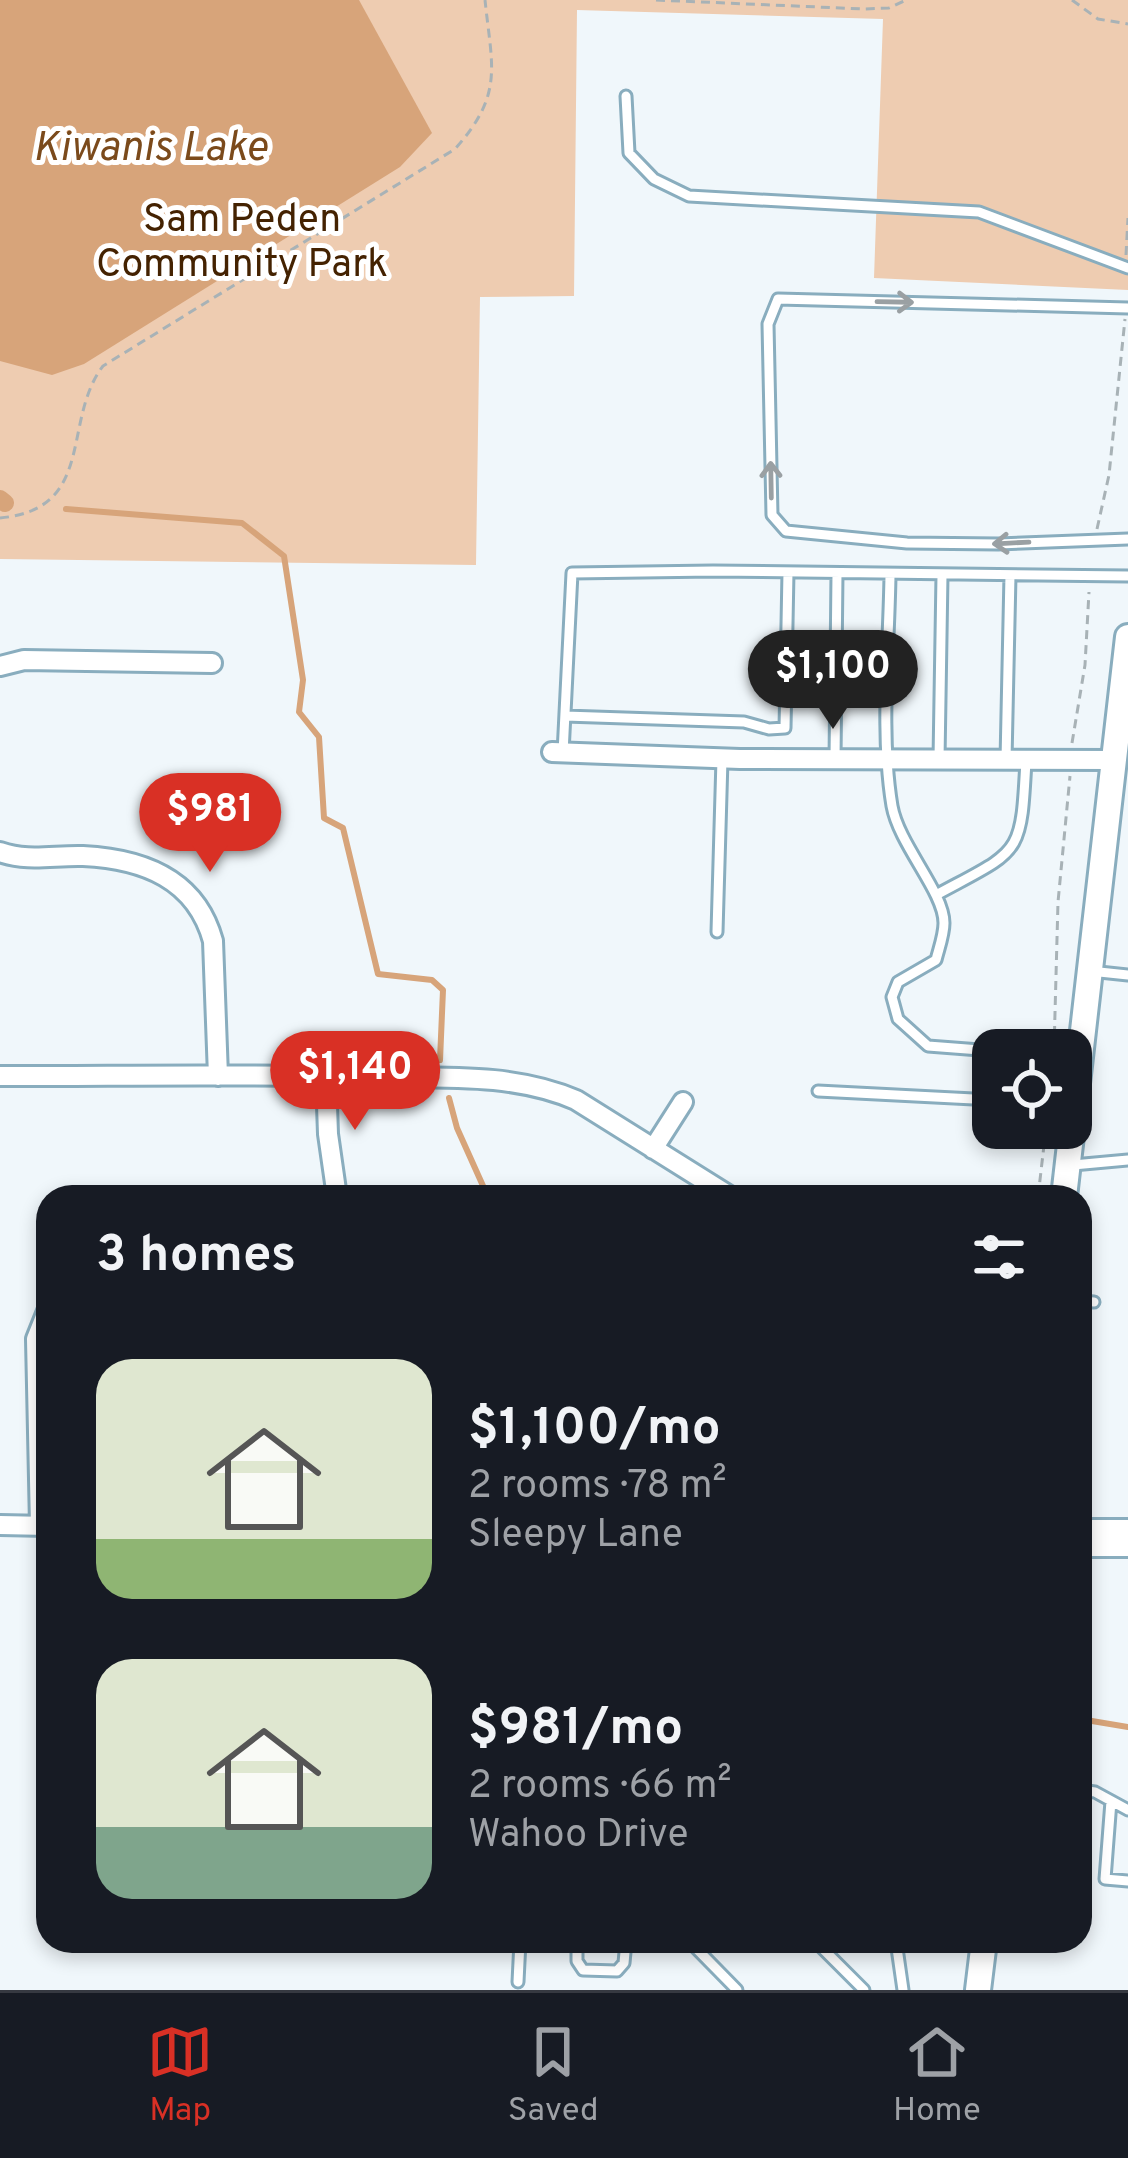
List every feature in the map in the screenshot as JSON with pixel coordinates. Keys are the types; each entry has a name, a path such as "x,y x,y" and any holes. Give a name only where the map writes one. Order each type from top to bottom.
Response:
{"main road":[{"path":"1081,1029 1121,762 1128,637"},
{"path":"1066,1185 1069,1149"},
{"path":"978,1990 983,1953"}],"street":[{"path":"0,666 24,660 212,663"},
{"path":"557,753 1121,762"},
{"path":"0,852 31,860 83,856 139,864 189,892 213,941 218,1076"},
{"path":"0,1076 326,1076 483,1079 532,1085 596,1111 707,1185"},
{"path":"326,1076 335,1185"},
{"path":"653,1149 683,1102"},
{"path":"0,1525 36,1525"},
{"path":"1092,1529 1128,1529"},
{"path":"1092,1546 1128,1546"}],"lane":[{"path":"626,96 629,153 654,178 688,196 980,212 1127,268"},
{"path":"1127,308 778,299 768,324 772,515 786,531 907,543 1128,539"},
{"path":"565,716 744,722 785,728 788,572"},
{"path":"557,753 565,716 572,573 1128,576"},
{"path":"835,759 838,573"},
{"path":"890,574 892,810 914,862 936,895 944,922 936,960 898,982 892,997 898,1019 928,1046 972,1049"},
{"path":"939,759 943,575"},
{"path":"936,895 1013,850 1022,827 1010,575"},
{"path":"717,932 722,759"},
{"path":"1090,971 1128,974"},
{"path":"818,1091 972,1099"},
{"path":"1068,1165 1128,1160"},
{"path":"1092,1792 1128,1810"},
{"path":"1111,1801 1105,1879 1128,1881"},
{"path":"518,1982 519,1953"},
{"path":"577,1953 584,1970 616,1971 624,1963 625,1953"},
{"path":"701,1953 737,1990"},
{"path":"827,1953 864,1990"},
{"path":"898,1953 903,1990"}],"path":[{"path":"0,518 47,504 72,470 88,386 103,366 455,149 480,121 491,95 485,0"},
{"path":"656,0 865,9 889,8 906,0"},
{"path":"1072,0 1098,20 1128,24"},
{"path":"1127,268 1128,218"},
{"path":"1095,538 1109,475 1127,308"},
{"path":"1055,1029 1058,902 1085,665 1090,575"},
{"path":"1039,1185 1044,1149"}],"green space":[{"name":"Sam Peden Community Park","path":"0,0 1128,0 1128,290 874,278 883,19 577,10 574,296 480,297 476,565 0,559"}],"water":[{"name":"Kiwanis Lake","path":"0,0 359,0 432,133 400,167 84,364 52,375 0,361"}],"waterway":[{"path":"0,499 5,503"},
{"path":"66,509 242,523 284,556 303,680 299,712 319,737 324,818 343,828 378,974 432,980 443,990 440,1060"},
{"path":"449,1098 483,1185"},
{"path":"1092,1721 1128,1727"}]}
